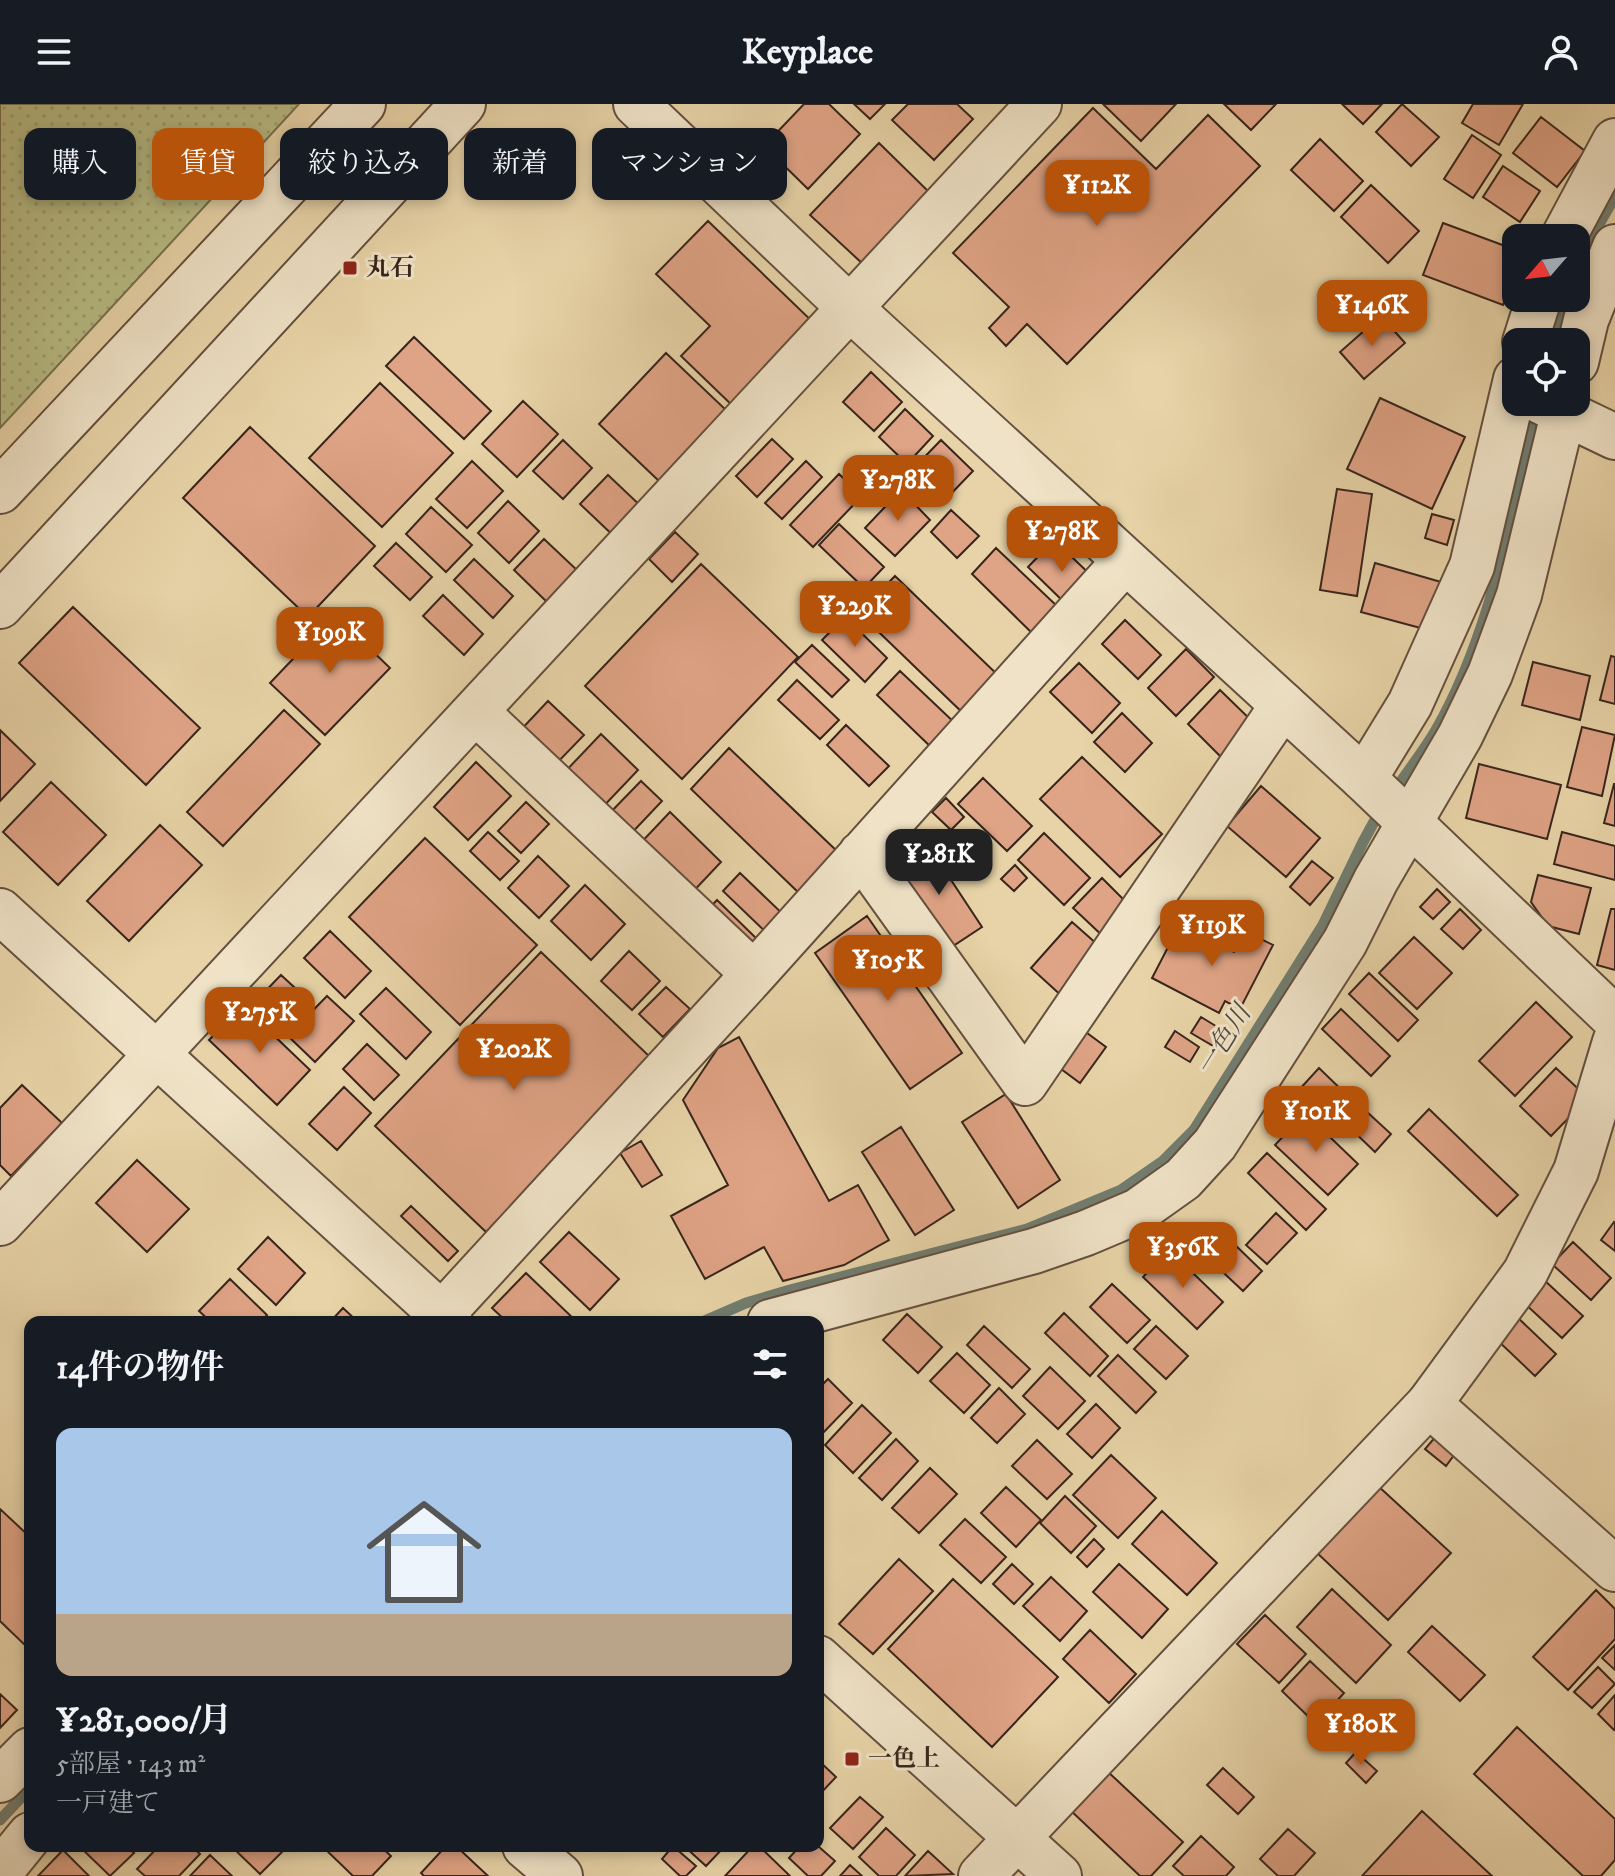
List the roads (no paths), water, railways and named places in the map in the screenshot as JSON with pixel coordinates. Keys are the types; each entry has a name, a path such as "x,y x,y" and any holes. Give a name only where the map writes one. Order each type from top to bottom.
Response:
{"street":[{"path":"0,491 363,104"},
{"path":"0,606 463,104"},
{"path":"636,104 850,308 1388,802 1615,1019"},
{"path":"0,1223 1039,104"},
{"path":"1571,224 1615,141"},
{"path":"1584,328 1615,247"},
{"path":"792,1316 1034,1251 1086,1233 1138,1211 1183,1179 1215,1144 1345,942 1376,880 1388,802 1410,704 1472,566 1528,416"},
{"path":"1388,802 1460,736 1490,674 1519,595 1534,416"},
{"path":"1575,416 1615,437"},
{"path":"448,1316 1125,561"},
{"path":"861,854 1025,1083 1283,705"},
{"path":"476,712 754,974"},
{"path":"0,911 444,1316"},
{"path":"981,1876 1429,1404 1525,1273 1576,1171 1615,1042"},
{"path":"1429,1404 1615,1569"},
{"path":"824,1663 1059,1876"},
{"path":"0,1780 24,1756"},
{"path":"0,1872 24,1842"},
{"path":"532,1852 560,1876"}],"waterway":[{"name":"一色川","path":"1590,242 1615,196"},
{"name":"一色川","path":"1559,328 1563,312"},
{"name":"一色川","path":"1391,795 1436,730 1471,654 1497,574 1536,416"},
{"name":"一色川","path":"716,1316 790,1290 1027,1229 1121,1190 1163,1161 1194,1130 1323,925 1381,809"},
{"name":"一色川","path":"0,1820 24,1794"}],"place":[{"name":"丸石","path":"350,268"},
{"name":"一色上","path":"852,1759"}]}
